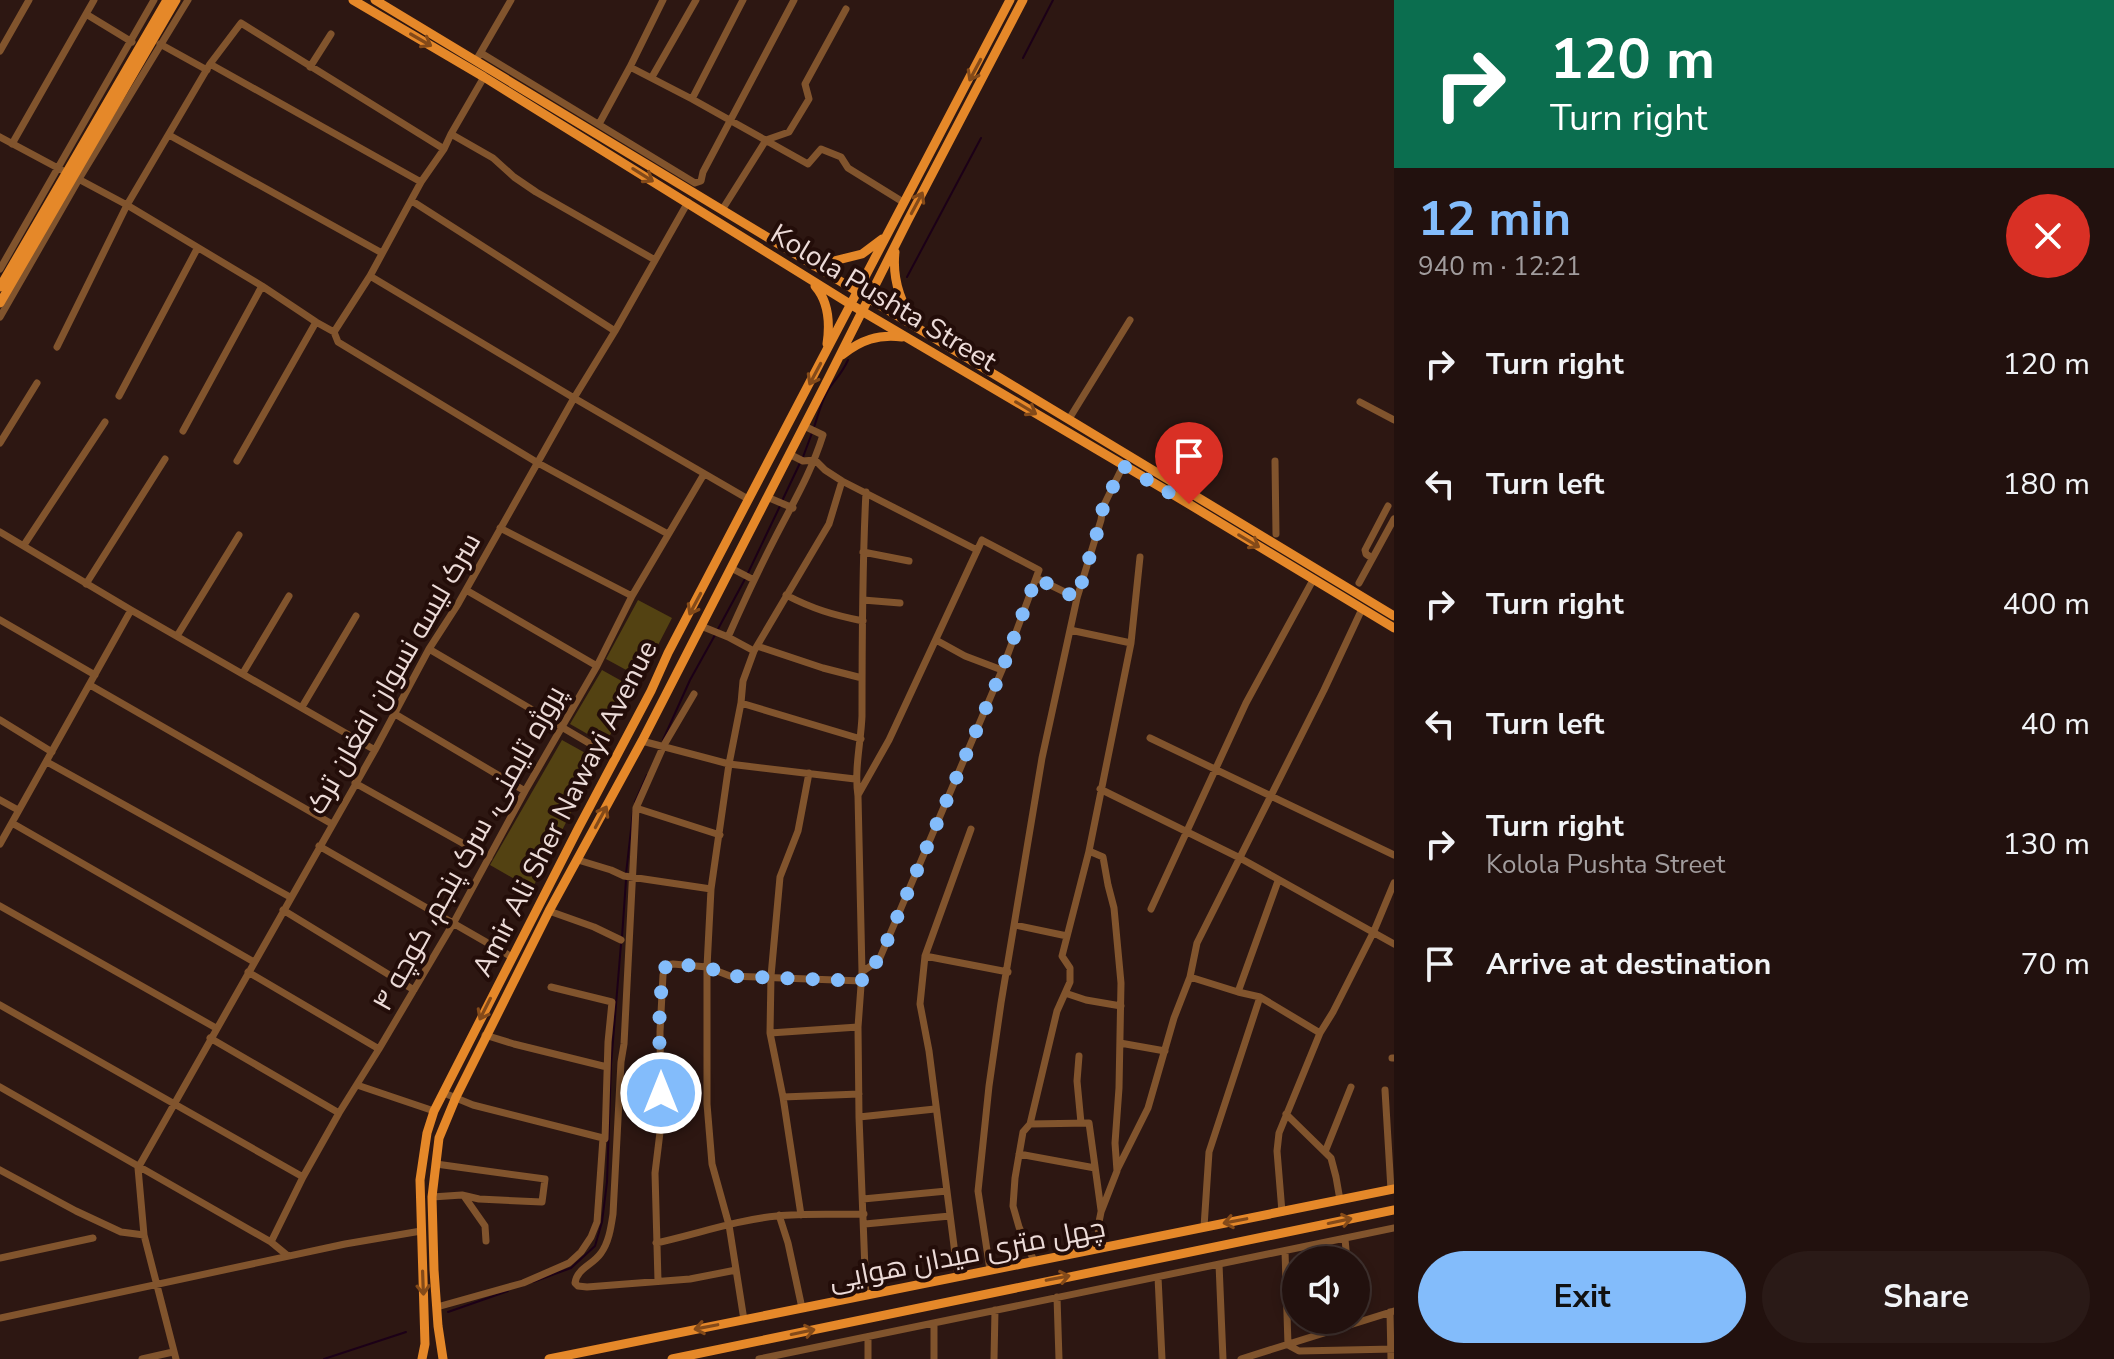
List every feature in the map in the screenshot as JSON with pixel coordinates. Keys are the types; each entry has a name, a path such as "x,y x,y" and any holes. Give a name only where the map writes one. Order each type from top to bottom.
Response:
{"main road":[{"path":"0,303 167,0"},
{"path":"0,287 69,174 157,43 176,0"},
{"name":"Kolola Pushta Street","path":"353,0 484,77 850,304 1394,628"},
{"path":"375,0 478,56 722,210 1394,616"},
{"name":"Amir Ali Sher Nawayi Avenue","path":"422,1359 425,1344 420,1180 427,1133 434,1111 748,499 1010,0"},
{"path":"443,1359 437,1307 432,1197 439,1138 456,1097 549,911 642,741 1023,0"},
{"path":"814,266 862,254 885,237"},
{"path":"896,243 895,282 905,309 917,327"},
{"path":"807,278 820,292 827,311 827,351"},
{"path":"840,357 867,338 889,335 909,338"},
{"name":"چهل متری میدان هوایی","path":"549,1359 1392,1189"},
{"path":"672,1359 1394,1210"},
{"path":"1135,1242 1139,1262"}],"street":[{"path":"0,51 29,0"},
{"path":"12,144 94,0"},
{"path":"0,317 131,41 154,0"},
{"path":"188,0 157,43 208,67 421,182"},
{"path":"511,0 478,56 599,124 695,183 701,181 794,0"},
{"path":"599,124 663,0"},
{"path":"652,77 696,0"},
{"path":"692,99 743,0"},
{"path":"722,210 766,140 789,132 798,119 809,99 805,84 846,9"},
{"path":"86,14 141,46"},
{"path":"57,347 127,205 208,67 241,23 444,149"},
{"path":"310,67 331,34"},
{"path":"630,67 808,164 821,149 841,157 848,168 903,202"},
{"path":"334,332 370,276 421,182 444,149 484,77"},
{"path":"451,134 493,158 536,192 655,260"},
{"path":"169,135 382,253"},
{"path":"1,139 127,205 334,332 338,342 538,463 668,534"},
{"path":"0,269 69,174"},
{"path":"412,201 615,331"},
{"name":"سرک لیسه نسوان افغان‌ ترک","path":"138,1168 429,649 466,590 688,202"},
{"path":"119,396 197,249"},
{"path":"370,276 748,499"},
{"path":"183,431 262,286"},
{"path":"1069,419 1130,320"},
{"path":"237,461 316,322"},
{"path":"0,443 37,383"},
{"path":"1360,402 1394,420"},
{"path":"24,545 105,422"},
{"path":"728,637 750,577 793,508 815,460 820,434 804,426"},
{"path":"789,454 803,461 815,460 842,481 977,550"},
{"path":"86,584 165,459"},
{"path":"1275,461 1276,534"},
{"path":"990,1270 978,1191 989,1086 1042,758 1077,598 1103,507 1123,466"},
{"name":"پروژه تایمنی، سرک پنجم، کوچه ۴","path":"271,1242 339,1113 454,922 597,666 632,596 704,474"},
{"path":"744,1320 729,1225 712,1164 707,1104 707,967 711,889 743,681 756,648 829,524 842,481"},
{"path":"866,492 861,739 855,779 862,976 858,1027 859,1117 866,1295"},
{"path":"767,497 793,508"},
{"path":"1372,558 1365,550 1388,506"},
{"path":"1359,583 1394,519"},
{"path":"500,528 632,596"},
{"path":"0,532 375,750"},
{"path":"177,636 239,535"},
{"path":"658,1281 655,1173 661,1124 660,1032 666,965 707,967 730,976 862,976 879,960 1002,670 1039,570 982,540 889,740 858,796"},
{"path":"863,552 909,561"},
{"path":"1034,1261 1013,1206 1019,1154 1023,1132 1030,1124 1057,1011 1070,982 1070,968 1062,956 1089,851 1131,643 1140,557"},
{"path":"731,568 750,577"},
{"path":"1036,578 1077,598"},
{"path":"1151,909 1246,703 1313,580"},
{"path":"466,590 597,666"},
{"path":"786,595 829,615 863,621"},
{"path":"243,673 289,596"},
{"path":"863,600 900,603"},
{"path":"1100,1248 1098,1227 1101,1212 1148,1108 1190,977 1197,943 1362,609"},
{"path":"0,844 131,610"},
{"path":"302,707 356,616"},
{"path":"0,620 95,675"},
{"path":"701,626 756,648 862,678"},
{"path":"1070,630 1131,643"},
{"path":"936,640 965,656 1002,670"},
{"path":"429,649 616,759"},
{"path":"90,685 332,824"},
{"path":"694,694 661,745 636,808 628,876 613,1214 601,1254 591,1265 582,1269 575,1283 587,1287 690,1279 736,1270"},
{"path":"741,703 861,739"},
{"path":"395,714 525,791"},
{"path":"0,720 52,752"},
{"path":"1150,738 1394,855"},
{"path":"642,741 729,764 855,779"},
{"path":"47,762 290,897"},
{"path":"801,1215 770,1033 771,976 780,877 798,831 809,773"},
{"path":"355,783 489,858"},
{"path":"1100,789 1240,858 1394,944"},
{"path":"0,800 18,810"},
{"path":"636,808 720,835"},
{"path":"12,823 254,962"},
{"path":"958,1277 929,1051 920,1004 925,956 971,829"},
{"path":"319,846 512,957"},
{"path":"1089,851 1103,857 1114,908 1121,983 1115,1143 1117,1171"},
{"path":"578,860 628,876 711,889"},
{"path":"1238,992 1278,881"},
{"path":"1282,1212 1277,1151 1279,1133 1320,1033 1374,931 1394,883"},
{"path":"0,906 216,1028"},
{"path":"283,910 414,990"},
{"path":"549,911 621,940"},
{"path":"1015,925 1067,936"},
{"path":"925,956 1008,972"},
{"path":"248,972 379,1049"},
{"path":"1190,977 1260,997 1320,1033"},
{"path":"437,1307 523,1283 569,1263 581,1252 597,1222 612,1002 551,987"},
{"path":"1065,993 1121,1006"},
{"path":"1204,1227 1209,1152 1260,997"},
{"path":"0,1005 303,1177"},
{"path":"770,1033 858,1027"},
{"path":"485,1035 607,1067"},
{"path":"210,1038 339,1113"},
{"path":"1120,1043 1165,1051"},
{"path":"1079,1056 1077,1081 1081,1123"},
{"path":"357,1085 434,1111"},
{"path":"0,1087 271,1242 288,1256"},
{"path":"1325,1152 1351,1087"},
{"path":"1385,1090 1392,1189"},
{"path":"444,1093 473,1105 603,1138"},
{"path":"783,1097 859,1094"},
{"path":"859,1117 935,1109"},
{"path":"1286,1114 1331,1158 1340,1200"},
{"path":"1030,1124 1089,1123 1101,1212"},
{"path":"1019,1154 1095,1168"},
{"path":"432,1197 462,1195 479,1199 542,1202 545,1179 436,1164"},
{"path":"138,1168 144,1235 174,1356 142,1359"},
{"path":"0,1170 121,1232 144,1235"},
{"path":"863,1199 947,1191"},
{"path":"462,1195 482,1219 486,1241"},
{"path":"656,1243 733,1223 779,1215 864,1214"},
{"path":"779,1215 802,1308"},
{"path":"865,1224 950,1216"},
{"path":"1310,1246 1394,1228"},
{"path":"0,1318 288,1256 421,1231"},
{"path":"0,1258 93,1238"},
{"path":"1345,1239 1346,1246"},
{"path":"759,1359 1282,1252"},
{"path":"1219,1264 1223,1359"},
{"path":"1158,1277 1162,1359"},
{"path":"1057,1297 1059,1359"},
{"path":"994,1359 995,1310"},
{"path":"1370,1317 1392,1311 1391,1359"},
{"path":"934,1323 934,1359"},
{"path":"1288,1334 1288,1345"},
{"path":"1241,1359 1318,1334"},
{"path":"868,1337 868,1359"},
{"path":"1288,1345 1299,1351 1392,1349"}],"shaded area":[{"path":"638,600 672,618 641,678 606,659"},
{"path":"602,670 636,689 605,744 570,724"},
{"path":"562,740 598,760 532,889 490,865"}],"waterway":[{"path":"1023,58 1053,0"},
{"path":"907,277 981,138"},
{"path":"814,427 827,393 848,360"},
{"path":"803,457 812,433"},
{"path":"782,501 800,463"},
{"path":"748,573 780,506"},
{"path":"718,629 745,579"},
{"path":"663,740 690,680 715,635"},
{"path":"635,802 647,775"},
{"path":"626,874 633,812"},
{"path":"622,937 626,880"},
{"path":"533,1282 571,1268 595,1246 602,1222 621,944"},
{"path":"448,1312 508,1291"},
{"path":"324,1359 406,1332"}],"route":[{"path":"661,1093 660,1032 666,965 707,967 730,976 862,981 862,972 879,960 930,842 1002,670 1036,578 1077,598 1103,507 1123,466 1189,504"}]}
